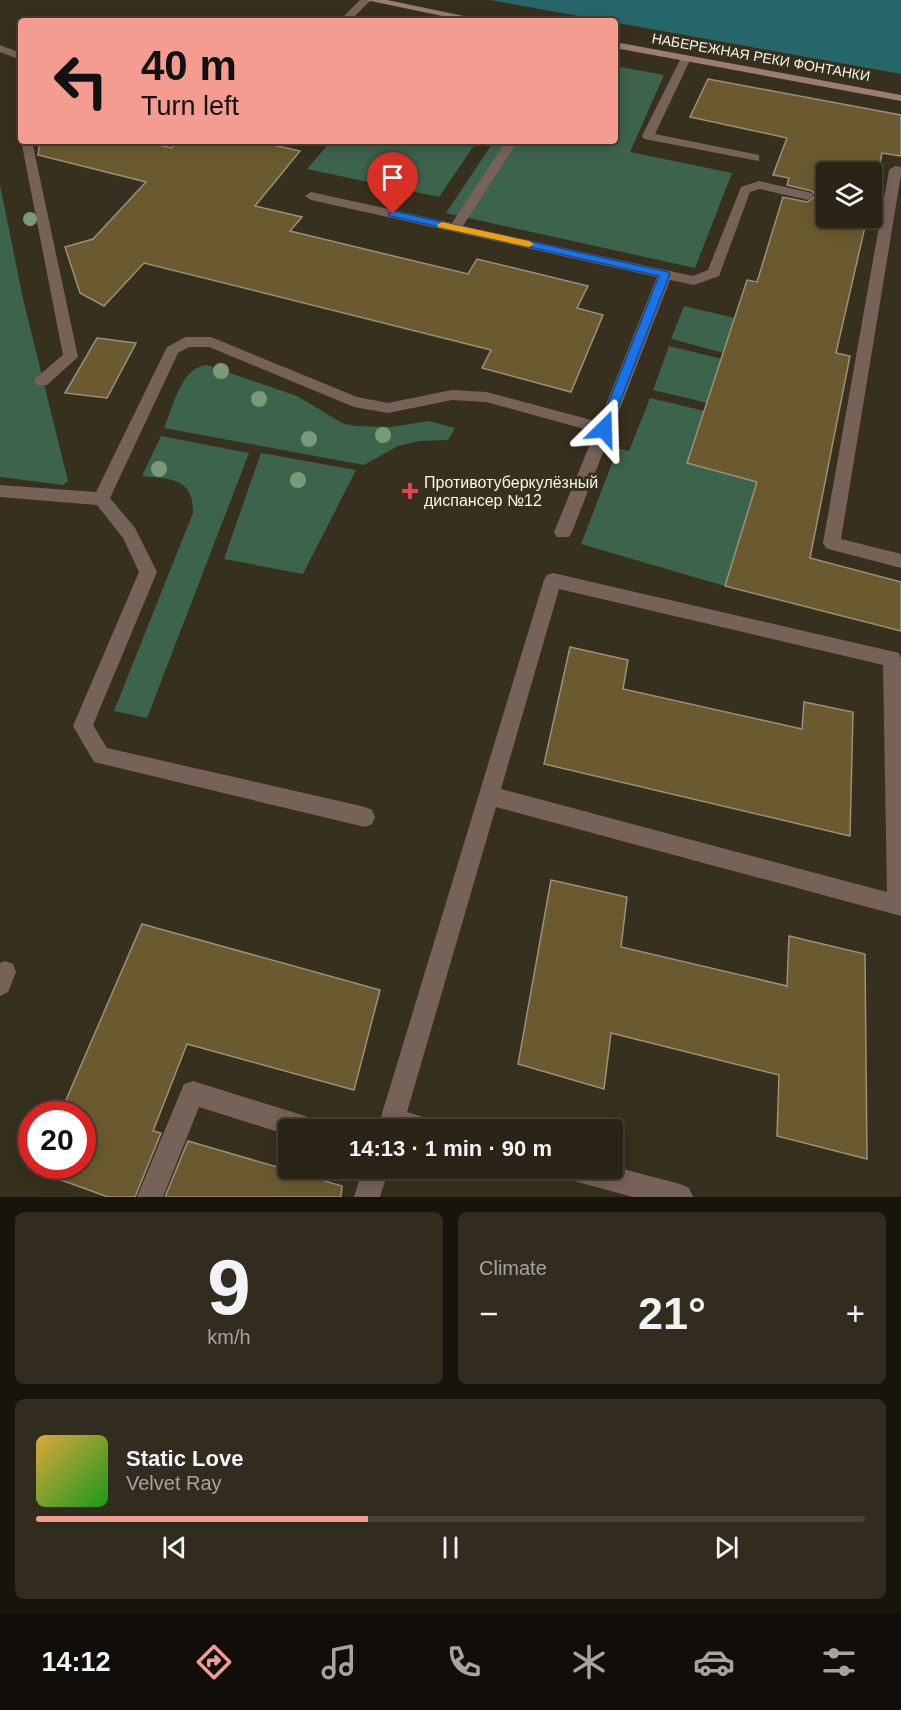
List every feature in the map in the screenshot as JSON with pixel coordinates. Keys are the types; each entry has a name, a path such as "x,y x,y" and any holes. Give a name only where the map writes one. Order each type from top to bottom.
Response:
{"street":[{"path":"368,0 467,18"},
{"name":"НАБЕРЕЖНАЯ РЕКИ ФОНТАНКИ","path":"618,46 901,98"}],"lane":[{"path":"347,18 368,0"},
{"path":"0,48 18,56"},
{"path":"686,58 648,136 755,158"},
{"path":"27,144 71,357 42,381"},
{"path":"455,228 510,144"},
{"path":"901,171 896,170 832,543 901,561"},
{"path":"311,196 694,281 714,273 745,190 759,185 807,196"},
{"path":"563,532 665,274"},
{"path":"101,499 172,351 186,342 211,342 354,402 388,408 452,395 486,398 604,429"},
{"path":"0,491 101,499 124,521 139,546 148,572 83,726 101,756 364,817"},
{"path":"393,1119 553,580 892,659 898,906 490,796"},
{"path":"150,1197 193,1093 279,1119"},
{"path":"367,1197 373,1179"},
{"path":"614,1179 680,1197"}],"green space":[{"path":"618,67 664,75 630,152 732,173 695,268 446,213 492,144 618,144"},
{"path":"328,144 475,144 439,197 307,169"},
{"path":"0,185 23,299 68,481 63,485 0,477"},
{"path":"684,306 735,318 724,353 671,339"},
{"path":"669,346 722,359 707,403 653,390"},
{"path":"207,365 297,396 342,423 355,426 391,427 429,421 455,428 448,440 419,441 398,446 364,465 164,428 184,380 198,367"},
{"path":"650,398 705,411 688,463 757,482 725,586 581,544 618,448 629,451"},
{"path":"161,436 249,453 147,718 114,711 193,513 190,493 179,482 142,476"},
{"path":"261,453 356,470 303,574 224,559"}],"water":[{"path":"490,0 901,0 901,74 618,23 618,18 590,18"}],"building":[{"path":"708,79 901,115 901,156 882,153 880,162 816,162 816,196 812,191 787,185 789,178 773,175 787,138 690,117"},
{"path":"40,144 154,144 171,148 175,144 268,144 300,151 255,206 302,217 290,231 468,274 477,259 588,286 577,308 603,315 571,392 482,368 491,350 144,263 104,306 80,293 65,247 93,239 146,182 38,155"},
{"path":"816,196 816,228 865,228 836,353 850,356 810,558 901,582 901,631 725,586 757,482 687,463 747,280 757,282 783,197 807,202"},
{"path":"97,338 136,343 107,398 65,393"},
{"path":"570,647 628,660 623,689 802,729 804,702 853,712 850,836 544,764"},
{"path":"551,880 627,897 621,947 787,986 789,936 865,954 867,1159 777,1136 779,1075 611,1033 604,1089 518,1064"},
{"path":"142,924 380,990 354,1090 187,1044 153,1131 161,1133 135,1197 108,1197 58,1179 96,1179 96,1101 66,1101"},
{"path":"188,1141 278,1167 278,1179 318,1179 342,1186 341,1197 165,1197"}],"slow traffic":[{"path":"442,225 529,244"}],"place":[{"name":"Противотуберкулёзный диспансер №12","path":"410,491"}],"route":[{"path":"393,214 665,274 604,429"}]}
